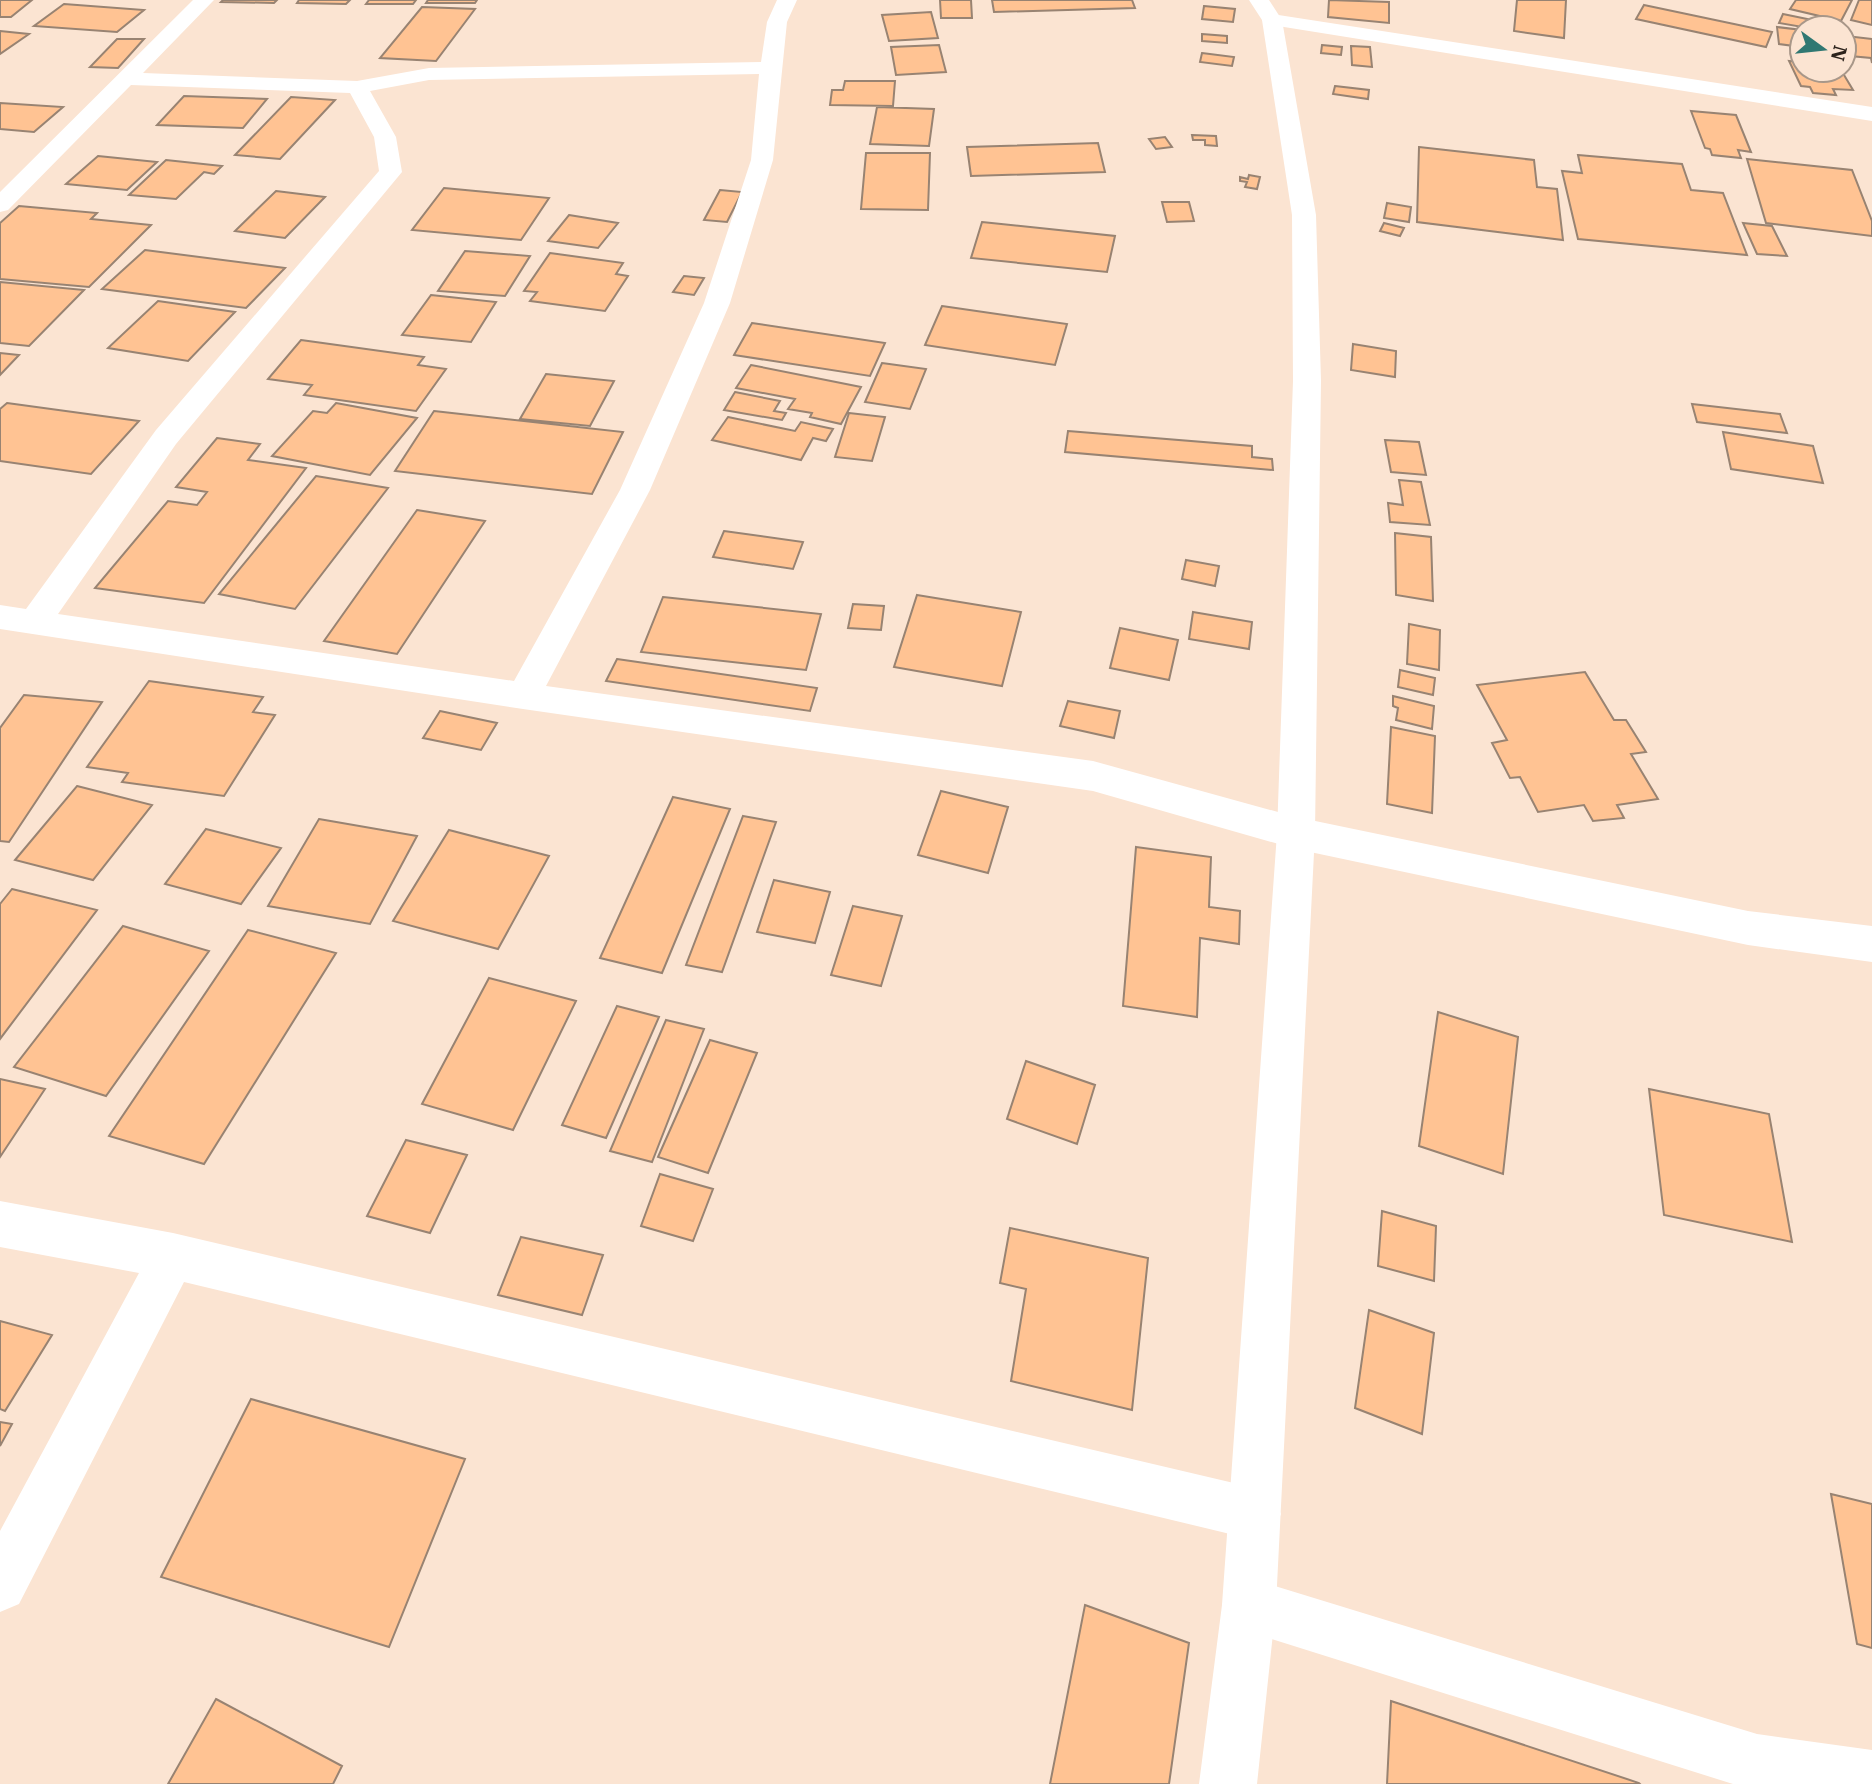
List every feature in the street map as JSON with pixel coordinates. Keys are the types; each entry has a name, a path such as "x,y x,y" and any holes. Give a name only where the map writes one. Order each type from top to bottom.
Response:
{"street":[{"path":"0,205 204,0"},
{"path":"523,696 635,489 717,303 762,160 777,22 787,0"},
{"path":"1228,1784 1250,1605 1296,834 1307,380 1304,215 1266,10 1872,114"},
{"path":"127,79 357,87 429,74 770,68"},
{"path":"35,621 166,437 391,172 391,146 376,115 357,87"},
{"path":"0,617 523,696 1093,776 1296,834 1748,928 1872,944"},
{"path":"0,1224 173,1256 1255,1514"},
{"path":"0,1585 173,1256"},
{"path":"1250,1605 1757,1763 1872,1779"}],"building":[{"path":"0,0 32,0 11,17 0,17"},
{"path":"277,0 274,3 221,2"},
{"path":"299,0 350,0 346,4 297,3"},
{"path":"369,0 416,0 413,4 366,4"},
{"path":"428,0 477,0 475,3 426,3"},
{"path":"940,0 971,0 972,18 941,18"},
{"path":"992,0 1132,0 1135,8 994,12"},
{"path":"1329,0 1389,2 1389,23 1328,17"},
{"path":"1517,0 1566,0 1564,38 1514,31"},
{"path":"1796,0 1852,0 1845,14 1811,14 1790,9"},
{"path":"1859,0 1872,0 1872,25 1858,22 1858,14 1853,14"},
{"path":"64,4 144,10 117,32 34,26"},
{"path":"1644,5 1772,32 1766,47 1636,19"},
{"path":"1204,6 1235,9 1233,22 1202,19"},
{"path":"422,7 475,9 436,61 380,58"},
{"path":"931,12 938,38 889,41 882,15"},
{"path":"1783,14 1788,15 1788,25 1779,23"},
{"path":"1777,27 1788,28 1788,45 1779,44"},
{"path":"0,31 29,34 0,54"},
{"path":"1202,34 1227,36 1227,43 1202,41"},
{"path":"1858,37 1872,39 1872,63 1871,58 1858,57"},
{"path":"117,39 144,39 118,68 90,67"},
{"path":"939,45 946,72 896,75 891,47"},
{"path":"1322,45 1342,47 1341,55 1321,53"},
{"path":"1351,46 1370,47 1372,67 1352,65"},
{"path":"1202,53 1234,57 1232,66 1200,62"},
{"path":"845,81 895,81 893,106 830,105 832,90 843,90"},
{"path":"1800,84 1849,84 1853,90 1833,89 1836,95 1813,93 1810,87"},
{"path":"1335,86 1369,90 1368,99 1333,94"},
{"path":"184,96 267,99 243,128 157,125"},
{"path":"291,97 335,100 280,159 235,155"},
{"path":"0,103 63,107 34,132 0,129"},
{"path":"877,107 934,109 929,146 870,144"},
{"path":"1691,111 1736,115 1751,152 1738,150 1741,158 1712,155 1710,149 1705,148"},
{"path":"1192,135 1216,136 1217,146 1205,145 1205,140 1193,140"},
{"path":"1165,137 1172,147 1156,149 1149,139"},
{"path":"1098,143 1105,172 971,176 967,147"},
{"path":"1419,147 1534,160 1537,187 1557,189 1563,240 1417,222"},
{"path":"866,153 930,153 928,210 861,209"},
{"path":"1578,155 1682,164 1691,190 1723,193 1747,255 1578,239 1562,171 1582,173"},
{"path":"98,156 157,162 127,190 66,184"},
{"path":"1747,159 1852,170 1872,221 1872,236 1766,223"},
{"path":"166,160 222,166 214,174 204,172 176,199 129,195"},
{"path":"1249,175 1260,177 1257,189 1245,187 1247,182 1240,181 1240,177 1248,179"},
{"path":"444,188 549,198 521,240 412,230"},
{"path":"720,190 742,192 727,222 704,220"},
{"path":"276,191 325,197 285,238 235,231"},
{"path":"1162,202 1189,202 1194,221 1167,222"},
{"path":"1387,203 1411,207 1409,222 1384,218"},
{"path":"19,206 97,213 91,219 151,225 89,287 0,279 0,223"},
{"path":"569,215 618,223 598,248 548,241"},
{"path":"982,222 1115,236 1107,272 971,258"},
{"path":"1384,223 1404,228 1400,236 1380,231"},
{"path":"1743,223 1772,226 1787,256 1757,254"},
{"path":"145,250 285,268 246,308 102,289"},
{"path":"465,251 530,256 505,296 438,291"},
{"path":"550,253 623,263 616,274 628,276 605,311 530,301 537,292 524,291"},
{"path":"684,276 704,278 694,295 673,292"},
{"path":"0,282 84,290 29,346 0,343"},
{"path":"431,295 496,302 471,342 402,335"},
{"path":"158,301 235,312 188,361 108,348"},
{"path":"942,306 1067,324 1055,365 925,345"},
{"path":"752,323 885,343 870,376 734,355"},
{"path":"301,340 424,357 418,365 446,369 416,411 304,395 312,385 268,379"},
{"path":"1353,344 1396,351 1395,377 1351,370"},
{"path":"0,353 19,355 0,375"},
{"path":"882,363 926,369 910,409 865,402"},
{"path":"751,365 861,387 841,424 810,417 812,413 788,409 795,399 736,388"},
{"path":"546,374 614,381 590,426 520,419"},
{"path":"735,392 780,401 774,411 786,413 782,420 724,410"},
{"path":"7,403 139,421 91,474 0,461 0,409"},
{"path":"336,403 417,418 370,475 272,456 313,411 327,413"},
{"path":"1692,404 1780,414 1787,433 1697,422"},
{"path":"434,411 623,432 592,494 395,471"},
{"path":"849,413 885,417 872,461 835,457"},
{"path":"728,417 795,431 801,422 833,429 826,441 813,438 801,460 712,440"},
{"path":"1068,431 1252,446 1252,457 1272,459 1273,470 1065,452"},
{"path":"1723,432 1813,446 1823,483 1731,469"},
{"path":"217,438 260,444 248,460 306,468 204,603 95,588 168,501 197,505 207,492 176,487"},
{"path":"1385,440 1419,442 1426,475 1391,472"},
{"path":"316,476 388,488 295,609 219,594"},
{"path":"1399,480 1421,482 1430,525 1390,522 1388,503 1403,505"},
{"path":"417,510 485,521 397,654 324,641"},
{"path":"724,531 803,542 793,569 713,557"},
{"path":"1395,533 1431,537 1433,601 1396,595"},
{"path":"1186,560 1219,566 1215,586 1182,579"},
{"path":"917,595 1021,612 1002,686 894,667"},
{"path":"663,597 821,614 806,670 641,652"},
{"path":"853,604 884,606 881,630 848,628"},
{"path":"1193,612 1252,622 1249,649 1189,639"},
{"path":"1409,624 1440,630 1439,670 1407,664"},
{"path":"1120,628 1178,640 1169,680 1110,668"},
{"path":"617,659 817,688 810,711 606,681"},
{"path":"1400,670 1435,678 1433,695 1398,687"},
{"path":"1585,672 1614,720 1626,720 1646,752 1631,754 1658,799 1617,805 1624,818 1593,821 1584,805 1538,812 1520,777 1510,778 1492,743 1507,740 1477,685"},
{"path":"149,681 263,697 253,712 275,715 224,796 122,782 128,773 87,767"},
{"path":"24,695 102,702 9,842 0,841 0,728"},
{"path":"1393,696 1434,706 1432,729 1396,720 1398,708 1393,706"},
{"path":"1068,701 1120,711 1114,738 1060,726"},
{"path":"440,711 497,723 481,750 423,738"},
{"path":"1391,727 1435,736 1432,813 1387,804"},
{"path":"77,786 152,805 93,880 15,860"},
{"path":"941,791 1008,807 988,873 918,855"},
{"path":"673,797 730,809 662,973 600,958"},
{"path":"743,816 776,822 722,972 686,965"},
{"path":"319,819 417,836 370,924 268,906"},
{"path":"206,829 281,848 241,904 165,884"},
{"path":"449,830 549,856 498,949 393,921"},
{"path":"1136,847 1211,857 1209,907 1240,911 1239,944 1200,938 1197,1017 1123,1006"},
{"path":"774,880 830,892 815,943 757,932"},
{"path":"12,889 97,910 0,1039 0,904"},
{"path":"853,906 902,916 881,986 831,975"},
{"path":"123,926 209,951 106,1096 14,1067"},
{"path":"248,930 336,953 204,1164 109,1136"},
{"path":"489,978 576,1001 513,1130 422,1104"},
{"path":"617,1006 659,1017 606,1138 562,1125"},
{"path":"1438,1012 1518,1037 1503,1174 1419,1146"},
{"path":"666,1020 704,1029 652,1162 610,1151"},
{"path":"710,1040 757,1053 708,1173 658,1157"},
{"path":"1026,1061 1095,1085 1077,1144 1007,1119"},
{"path":"0,1079 45,1089 0,1157"},
{"path":"1649,1089 1769,1114 1792,1242 1664,1215"},
{"path":"406,1140 467,1155 430,1233 367,1216"},
{"path":"660,1174 713,1189 693,1241 641,1226"},
{"path":"1382,1211 1436,1226 1434,1281 1378,1266"},
{"path":"1010,1228 1148,1258 1132,1410 1011,1381 1026,1289 1000,1283"},
{"path":"521,1237 603,1255 582,1315 498,1295"},
{"path":"1369,1310 1434,1333 1422,1434 1355,1408"},
{"path":"0,1321 52,1335 5,1411 0,1409"},
{"path":"251,1399 465,1459 389,1647 161,1577"},
{"path":"0,1422 12,1424 0,1446"},
{"path":"1831,1494 1872,1504 1872,1648 1857,1644"},
{"path":"1085,1605 1189,1643 1169,1784 1050,1784"},
{"path":"216,1699 342,1766 333,1784 168,1784"},
{"path":"1391,1701 1639,1783 1640,1784 1387,1784"}]}
